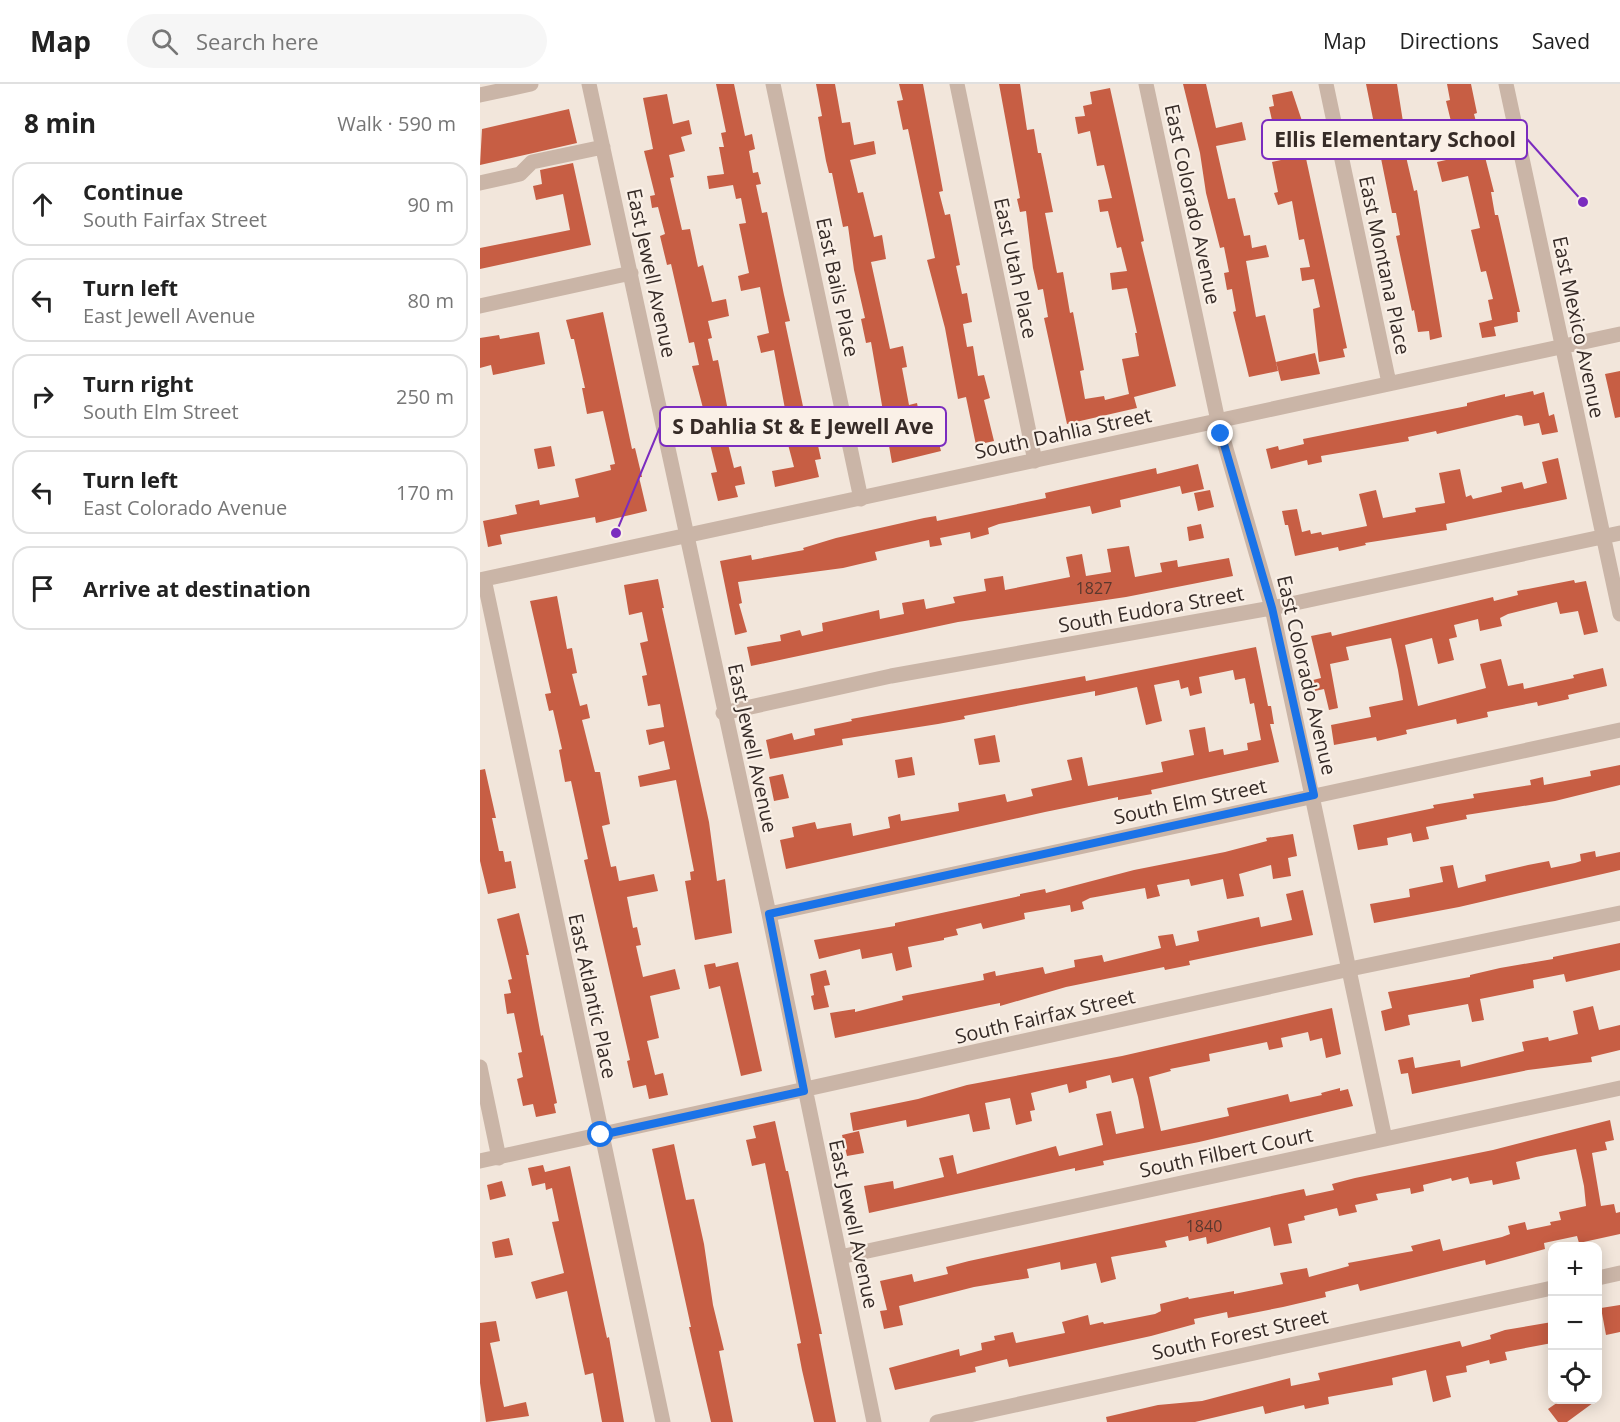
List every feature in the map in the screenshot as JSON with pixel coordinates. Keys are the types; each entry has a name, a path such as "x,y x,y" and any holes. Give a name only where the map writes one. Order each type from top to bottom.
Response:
{"street":[{"path":"480,94 531,84"},
{"name":"East Jewell Avenue","path":"590,84 723,713 769,914 873,1422"},
{"name":"East Bails Place","path":"773,84 861,499"},
{"name":"East Utah Place","path":"957,84 1035,461"},
{"name":"East Colorado Avenue","path":"1146,84 1218,421 1272,608 1314,795 1385,1138"},
{"name":"East Montana Place","path":"1326,84 1389,383"},
{"name":"East Mexico Avenue","path":"1506,84 1620,614"},
{"path":"480,183 520,174 532,162 603,147"},
{"path":"480,306 631,273"},
{"name":"South Dahlia Street","path":"482,579 1620,334"},
{"name":"South Eudora Street","path":"723,713 891,676 1272,608 1620,533"},
{"name":"East Atlantic Place","path":"482,579 663,1422"},
{"name":"South Elm Street","path":"769,914 1620,730"},
{"name":"South Fairfax Street","path":"480,1161 1350,969 1620,913"},
{"path":"480,1067 499,1158"},
{"name":"South Filbert Court","path":"840,1257 1620,1088"},
{"path":"1602,1277 1620,1273"},
{"name":"South Forest Street","path":"937,1422 1548,1289"}],"building":[{"path":"716,84 734,84 745,136 752,134 755,149 749,151 753,173 758,172 761,184 756,185 762,213 767,212 790,321 785,322 804,411 810,410 821,459 815,460 819,477 775,487 772,471 794,467 782,422 754,429 755,434 727,440 734,468 741,466 745,484 735,486 738,497 718,501 711,473 717,472 708,436 710,435 692,366 699,365 694,342 689,343 671,264 667,265 660,236 665,234 658,207 652,208 650,196 655,195 644,151 653,149 643,98 667,94 673,124 689,120 692,134 681,137 685,151 669,155 674,177 670,178 682,230 690,229 698,267 703,265 712,302 726,299 729,316 708,321 712,338 708,339 713,361 718,360 730,421 785,409 774,350 761,353 757,336 769,333 760,287 741,291 738,276 749,273 739,224 746,223 741,198 736,199 733,185 709,189 707,176 724,174 719,147 724,147 721,133 726,132"},
{"path":"816,84 835,84 842,123 850,122 854,145 874,141 876,154 850,160 858,193 863,192 874,237 882,235 886,259 871,262 890,349 903,346 907,367 902,368 909,405 917,403 920,418 912,419 918,444 938,440 941,451 892,463 871,342 866,343 861,319 865,318 854,270 848,226 843,227 832,173 829,173 826,161 818,117 822,116"},
{"path":"899,84 923,84 943,191 939,192 945,215 950,214 960,265 956,266 962,294 967,293 972,322 963,324 967,347 973,346 978,376 984,375 990,398 984,400 994,441 976,445 966,397 958,399 945,328 927,260 935,258 908,129 903,130 897,101 903,100"},
{"path":"999,84 1020,84 1027,130 1034,129 1038,153 1041,153 1053,212 1045,213 1057,273 1063,272 1070,313 1073,312 1084,370 1080,371 1085,399 1104,396 1105,400 1129,394 1122,359 1139,356 1135,333 1137,333 1127,288 1112,290 1110,273 1127,271 1121,247 1117,248 1108,211 1100,212 1098,200 1112,198 1104,165 1097,166 1090,131 1078,134 1075,117 1085,116 1083,106 1092,104 1090,92 1110,88 1144,241 1141,242 1176,386 1134,397 1137,408 1067,424 1044,318 1048,317 1043,289 1038,290 1033,268 1026,211 1020,212 1017,199 1020,198"},
{"path":"1183,84 1206,84 1216,128 1242,122 1246,140 1216,146 1228,199 1235,198 1244,236 1250,235 1252,248 1266,245 1269,257 1246,261 1256,317 1265,315 1278,371 1249,377 1233,312 1236,311 1232,289 1227,290 1224,273 1229,272 1224,247 1220,248 1206,193 1200,153"},
{"path":"1366,84 1397,84 1404,128 1423,124 1427,143 1404,148 1414,191 1417,190 1442,337 1430,340 1429,331 1418,332 1396,236 1400,235 1396,213 1392,213"},
{"path":"1447,84 1471,84 1477,113 1474,114 1494,192 1491,192 1495,215 1498,215 1520,312 1517,312 1518,322 1494,327 1496,336 1482,338 1479,323 1492,320 1488,300 1493,299 1486,271 1481,272 1471,230 1480,228 1468,176 1442,182 1437,162 1455,158 1453,147 1457,146 1446,101 1450,100"},
{"path":"1292,91 1303,124 1299,126 1347,348 1343,349 1345,357 1319,362 1313,309 1320,307 1314,279 1302,281 1300,268 1310,267 1304,239 1299,240 1292,201 1278,205 1274,193 1278,192 1272,162 1281,160 1269,107 1274,106 1272,95"},
{"path":"569,109 577,143 480,165 482,129"},
{"path":"573,163 591,245 480,269 480,248 570,230 563,194 536,200 533,186 542,184 540,170"},
{"path":"603,312 632,449 635,448 642,477 639,477 647,511 596,523 595,517 500,535 502,544 488,547 483,521 517,514 515,505 539,500 540,505 579,497 575,479 611,470 610,465 615,464 603,411 587,414 582,388 585,388 574,339 571,339 566,320"},
{"path":"539,332 545,364 493,375 491,365 480,368 480,338 499,335 500,339"},
{"path":"1315,353 1320,374 1281,381 1276,362"},
{"path":"1620,371 1620,417 1615,418 1605,374"},
{"path":"1533,391 1534,395 1544,392 1549,416 1554,414 1558,432 1542,435 1539,423 1524,426 1522,416 1517,415 1437,434 1436,431 1408,437 1409,441 1321,456 1322,462 1308,465 1307,460 1271,469 1266,449 1278,446 1279,450 1304,444 1303,439 1467,406 1467,403 1505,394 1505,397"},
{"path":"551,446 555,466 538,469 534,449"},
{"path":"1558,458 1567,499 1446,524 1447,530 1365,543 1366,545 1339,551 1338,547 1295,556 1288,525 1285,525 1282,511 1297,509 1302,532 1310,530 1311,534 1321,532 1322,535 1367,526 1359,494 1376,490 1383,518 1416,512 1415,508 1445,503 1439,473 1460,469 1466,497 1471,495 1473,499 1502,492 1501,487 1522,482 1524,489 1547,483 1542,462"},
{"path":"1198,464 1204,489 1182,494 1180,486 1120,500 1121,507 1092,514 1090,506 999,524 988,528 989,534 971,539 970,532 940,538 942,545 930,547 929,540 875,552 877,560 843,568 738,582 742,603 739,604 747,632 735,635 720,561 751,555 752,560 804,550 803,548 836,538 924,518 936,516 937,521 1046,498 1045,493 1156,468 1157,474"},
{"path":"1210,490 1214,507 1198,511 1194,493"},
{"path":"1201,524 1204,538 1189,541 1187,527"},
{"path":"1129,546 1135,577 1162,572 1160,563 1177,560 1178,567 1229,558 1233,576 1126,597 958,622 751,666 747,647 781,641 780,635 800,630 802,636 823,631 822,623 879,610 880,619 904,614 902,603 924,599 926,609 955,603 953,597 986,591 984,579 1003,576 1005,590 1070,577 1066,557 1082,554 1086,576 1111,572 1107,549"},
{"path":"658,579 664,608 662,608 709,822 717,881 725,879 732,933 695,940 685,881 691,880 690,872 694,871 676,780 640,787 638,776 670,769 664,741 649,745 646,730 664,727 660,704 648,706 642,676 647,675 640,643 648,641 642,612 629,615 624,585"},
{"path":"1574,580 1575,583 1586,581 1598,632 1584,635 1578,611 1560,614 1557,602 1508,614 1500,618 1502,626 1480,631 1478,619 1454,625 1457,637 1449,639 1454,660 1438,664 1432,638 1405,645 1418,706 1486,688 1480,664 1501,659 1508,686 1523,683 1524,689 1574,678 1573,675 1603,668 1607,686 1568,695 1569,699 1538,706 1537,702 1487,712 1488,717 1457,724 1456,719 1406,730 1407,734 1377,741 1376,737 1334,745 1331,725 1371,717 1369,707 1403,700 1398,670 1391,638 1346,647 1349,660 1330,664 1338,708 1329,710 1324,689 1315,691 1313,680 1321,678 1311,636 1331,632 1332,636 1493,597 1494,601 1518,595 1517,591"},
{"path":"557,596 567,649 572,648 577,673 572,674 580,706 587,704 590,718 582,720 595,772 600,772 610,824 602,826 611,867 616,866 619,881 654,874 658,891 627,897 633,928 637,927 641,945 636,946 643,977 675,969 680,989 650,996 659,1038 647,1041 655,1075 663,1073 668,1095 649,1099 646,1085 633,1088 627,1061 630,1060 584,860 588,859 571,781 565,782 559,750 562,749 553,710 549,711 545,694 551,693 530,601"},
{"path":"1256,647 1268,706 1271,706 1274,724 1270,724 1279,762 1151,790 1152,794 1118,800 1118,797 786,869 780,840 794,837 792,827 815,822 817,829 851,823 853,836 890,828 888,817 900,814 901,821 959,811 958,803 1005,794 1007,802 1033,796 1031,789 1072,780 1067,760 1082,757 1088,786 1163,772 1161,762 1194,755 1189,730 1205,727 1209,752 1223,749 1224,755 1248,750 1247,743 1261,740 1254,703 1250,704 1245,678 1235,680 1233,670 1199,677 1202,693 1190,696 1188,687 1181,689 1179,680 1154,685 1162,721 1146,725 1137,687 1095,696 1095,691 964,716 965,719 842,739 843,745 770,759 766,740 792,733 794,740 815,735 814,729 852,721 851,719 1085,676 1086,681"},
{"path":"995,735 1000,762 979,765 974,739"},
{"path":"912,757 915,775 898,778 895,760"},
{"path":"1620,765 1620,785 1555,801 1466,815 1467,819 1426,827 1429,839 1413,842 1411,833 1387,838 1388,845 1358,850 1353,825 1434,808 1433,805 1474,798 1473,794 1531,785 1530,780 1543,777 1544,785 1591,776 1590,771"},
{"path":"485,769 496,818 492,818 499,851 503,851 505,862 511,861 516,888 488,894 480,861 480,770"},
{"path":"783,774 789,798 774,801 769,777"},
{"path":"1293,834 1297,856 1288,858 1291,876 1273,879 1271,865 1239,874 1244,896 1227,899 1223,879 1191,886 1189,879 1157,885 1160,896 1147,899 1145,888 1090,898 1082,902 1084,909 1071,912 1070,905 1024,913 1025,919 983,929 981,923 956,929 958,935 944,938 944,940 908,947 912,967 896,971 892,953 862,959 860,949 819,959 814,940 895,926 895,923 1020,896 1020,894 1045,889 1046,893 1134,870 1225,852 1267,841 1266,838"},
{"path":"1595,851 1596,857 1620,852 1620,870 1459,907 1374,923 1370,904 1410,897 1409,889 1443,882 1440,867 1453,865 1458,888 1486,881 1485,875 1528,865 1549,861 1551,868 1575,863 1581,861 1580,854"},
{"path":"1303,890 1313,935 1189,961 1190,965 1165,970 1164,967 1066,987 1000,1006 1000,1003 835,1038 830,1013 855,1009 855,1012 903,1000 902,996 984,980 983,974 995,971 996,976 1043,967 1045,974 1075,967 1074,960 1102,955 1104,962 1161,948 1158,936 1173,934 1176,946 1199,941 1197,931 1259,917 1261,927 1292,920 1286,894"},
{"path":"519,913 529,955 526,955 541,1036 543,1035 557,1103 554,1104 556,1113 536,1117 533,1104 523,1106 517,1079 523,1077 518,1053 522,1052 514,1013 507,1014 504,994 511,993 508,980 512,979 497,919"},
{"path":"1620,943 1620,970 1566,982 1564,974 1533,980 1534,988 1480,999 1484,1020 1472,1022 1468,1004 1408,1015 1410,1025 1385,1031 1381,1011 1392,1008 1388,992 1470,977 1470,975 1500,968 1553,959 1553,957"},
{"path":"738,962 762,1071 741,1076 720,986 709,989 704,965 715,963 716,967"},
{"path":"826,970 830,985 824,986 829,1007 814,1010 810,974"},
{"path":"1593,1006 1599,1030 1620,1025 1620,1050 1591,1057 1592,1062 1528,1070 1412,1094 1408,1073 1401,1074 1398,1060 1413,1057 1415,1068 1460,1060 1461,1067 1524,1051 1522,1042 1548,1037 1549,1041 1578,1034 1573,1011"},
{"path":"1332,1008 1341,1054 1326,1058 1322,1038 1310,1041 1308,1032 1281,1038 1283,1047 1269,1050 1267,1042 1209,1054 1210,1061 1170,1069 1171,1071 1149,1077 1161,1131 1229,1116 1227,1108 1288,1094 1290,1102 1322,1095 1321,1093 1340,1088 1340,1091 1348,1089 1353,1106 1199,1142 1103,1161 1104,1165 1075,1171 1075,1168 869,1213 864,1186 893,1181 894,1189 944,1177 939,1158 953,1155 957,1174 1056,1146 1059,1156 1103,1145 1096,1114 1111,1111 1116,1134 1144,1128 1133,1078 1112,1083 1110,1075 1086,1081 1087,1088 1069,1093 1067,1084 1031,1093 1035,1110 1030,1111 1032,1121 1016,1125 1010,1098 985,1103 990,1129 973,1132 969,1114 907,1127 906,1120 853,1131 850,1113 918,1099 967,1085 1122,1056"},
{"path":"1610,1120 1614,1140 1605,1142 1607,1150 1592,1153 1601,1206 1614,1204 1616,1213 1620,1212 1620,1234 1584,1242 1579,1242 1577,1236 1548,1242 1544,1243 1545,1249 1486,1265 1485,1260 1360,1291 1358,1284 1325,1292 1326,1297 1283,1307 1228,1318 1227,1312 1194,1319 1195,1324 1151,1336 1009,1367 1007,1359 975,1367 976,1372 895,1390 889,1368 959,1349 960,1356 982,1350 981,1343 995,1340 994,1336 1013,1332 1016,1343 1065,1333 1062,1322 1088,1315 1090,1325 1155,1314 1161,1311 1160,1304 1188,1297 1189,1299 1234,1291 1234,1294 1283,1284 1280,1273 1307,1268 1309,1277 1349,1266 1348,1263 1413,1251 1411,1246 1440,1239 1443,1251 1510,1234 1508,1226 1525,1222 1527,1230 1551,1225 1550,1222 1561,1220 1559,1212 1586,1206 1576,1149 1516,1162 1520,1179 1493,1185 1492,1180 1470,1184 1468,1177 1452,1181 1451,1178 1423,1185 1424,1191 1411,1194 1410,1188 1376,1194 1378,1200 1355,1205 1357,1212 1339,1216 1337,1208 1304,1216 1305,1220 1288,1224 1292,1243 1274,1246 1270,1227 1207,1244 1206,1237 1189,1241 1188,1236 1165,1241 1167,1247 1111,1257 1116,1279 1101,1283 1096,1263 1061,1270 1060,1262 1027,1269 1029,1278 974,1287 899,1306 903,1325 884,1329 880,1311 887,1310 880,1281 912,1274 914,1282 948,1274 946,1267 969,1261 1304,1189 1306,1196 1334,1190 1332,1184 1355,1178 1493,1150"},
{"path":"775,1121 786,1171 788,1171 822,1334 819,1334 836,1422 814,1422 797,1344 801,1343 765,1163 752,1166 746,1140 756,1138 753,1126"},
{"path":"859,1131 864,1153 847,1156 842,1135"},
{"path":"674,1144 686,1200 694,1199 704,1244 713,1305 724,1350 719,1351 733,1422 711,1422 689,1327 691,1327 652,1149"},
{"path":"543,1165 545,1172 570,1166 607,1338 609,1337 624,1422 602,1422 593,1373 585,1375 567,1291 536,1299 531,1282 564,1273 552,1222 559,1221 552,1188 546,1190 545,1183 532,1186 528,1168"},
{"path":"502,1181 506,1196 490,1200 487,1185"},
{"path":"509,1238 513,1255 495,1258 492,1242"},
{"path":"1620,1305 1620,1332 1606,1335 1602,1308"},
{"path":"496,1321 500,1341 490,1343 504,1407 526,1402 529,1416 486,1422 480,1383 480,1323"},
{"path":"1548,1323 1548,1344 1505,1352 1507,1360 1490,1364 1489,1360 1466,1366 1467,1372 1446,1376 1451,1397 1433,1402 1426,1370 1392,1378 1393,1385 1328,1397 1329,1404 1305,1409 1304,1405 1265,1414 1263,1406 1195,1422 1107,1422 1106,1417 1158,1405 1202,1401 1290,1378 1291,1386 1320,1380 1318,1373 1460,1341 1462,1347 1491,1339 1490,1335"},
{"path":"1555,1404 1592,1404 1567,1422 1558,1422 1548,1409"}],"place":[{"name":"Ellis Elementary School","path":"1583,202"},
{"name":"S Dahlia St & E Jewell Ave","path":"616,533"}],"route":[{"path":"601,1135 804,1091 769,914 1314,795 1272,608 1221,434"}]}
